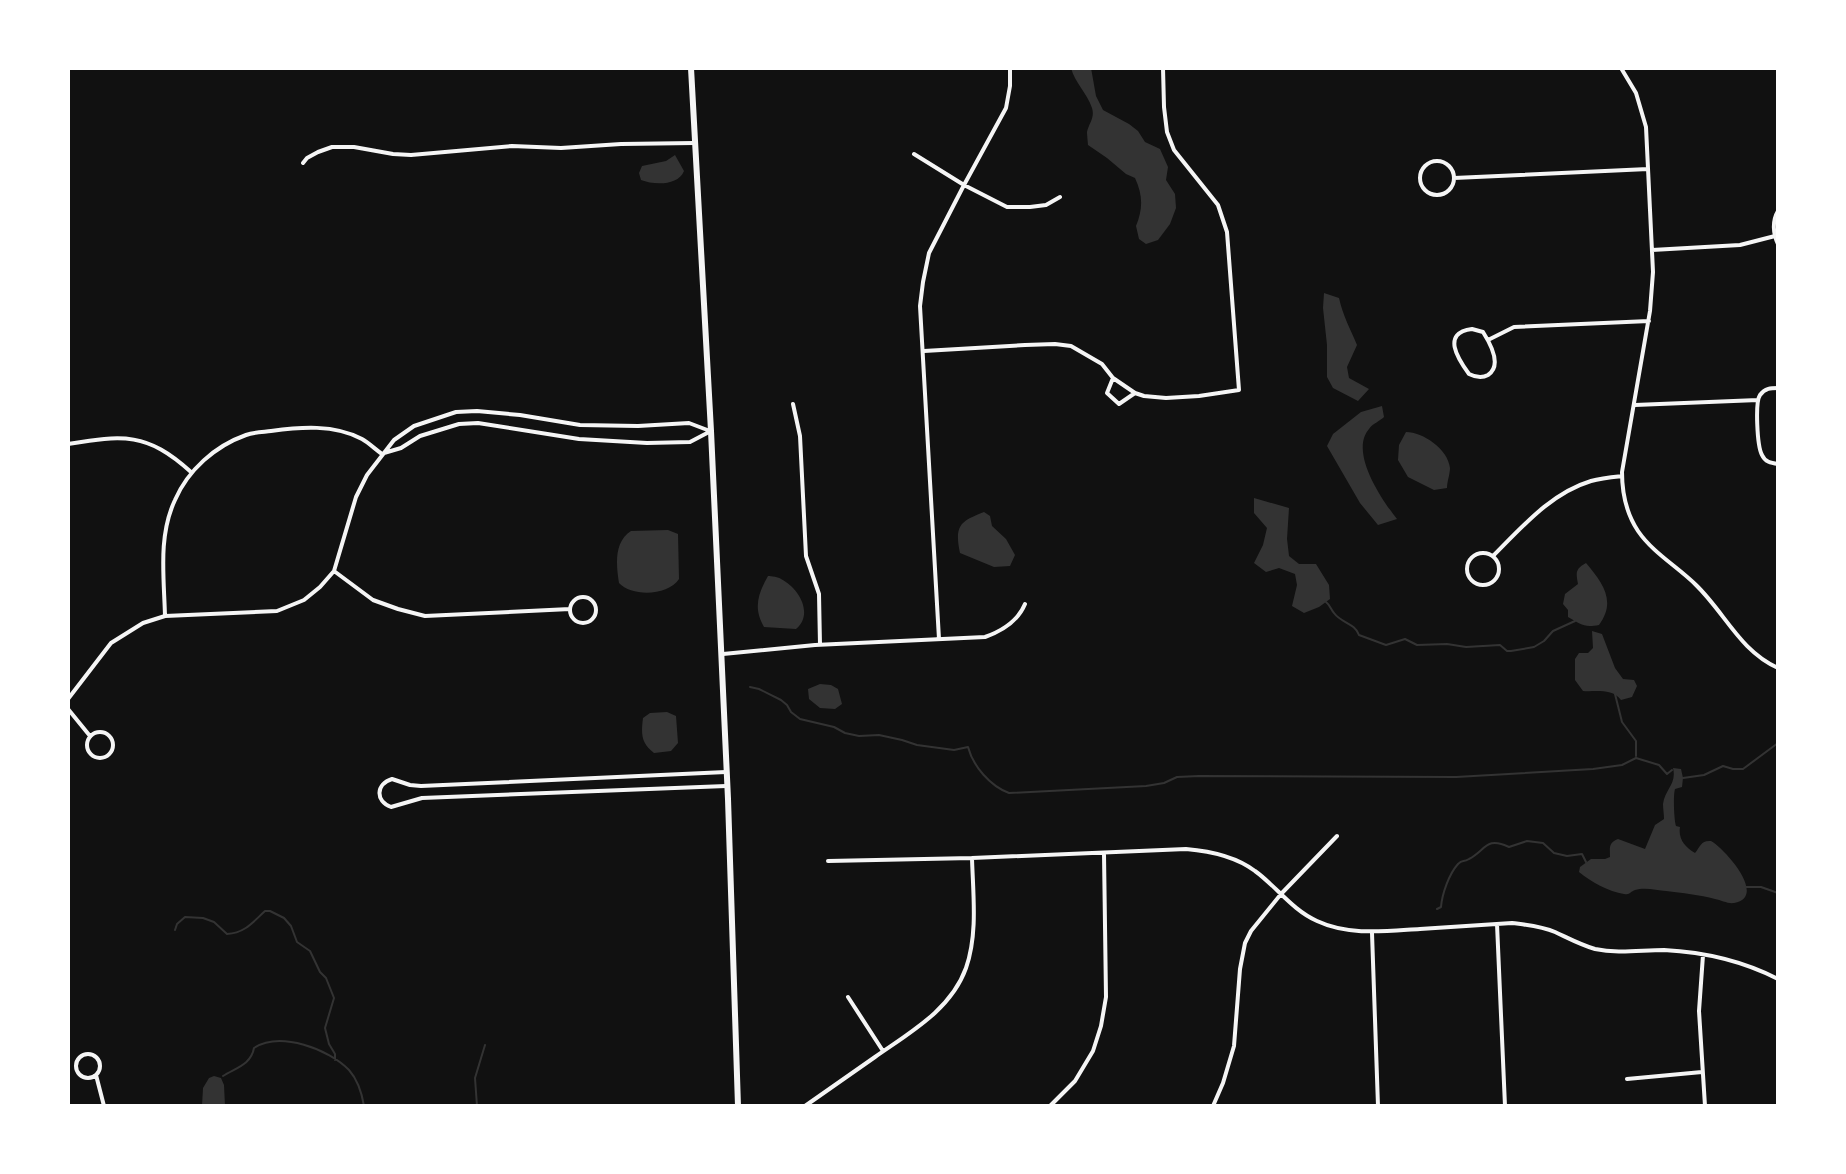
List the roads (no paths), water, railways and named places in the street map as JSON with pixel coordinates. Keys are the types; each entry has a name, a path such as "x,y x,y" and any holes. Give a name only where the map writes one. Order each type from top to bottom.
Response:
{"main road":[{"path":"691,68 711,431 738,1106"}],"street":[{"path":"939,639 920,306 929,253 1006,108 1010,68"},
{"path":"924,351 1025,345 1071,346 1102,364 1113,378 1144,396 1199,396 1239,390 1227,232 1218,205 1174,150 1167,132 1163,68"},
{"path":"1621,68 1636,93 1646,127 1652,250 1649,321 1622,476 1626,506 1639,532 1696,585 1742,642 1778,668"},
{"path":"1625,73 1634,68"},
{"path":"303,163 307,158 332,147 411,155 512,146 561,148 694,143"},
{"path":"914,154 1007,207 1046,205 1060,197"},
{"path":"1437,161 1451,168 1454,178 1451,189 1441,195 1429,193 1421,179 1428,164 1437,161"},
{"path":"1454,178 1648,169"},
{"path":"1778,211 1774,220 1778,244"},
{"path":"1652,250 1740,245 1775,236"},
{"path":"1488,340 1514,327 1649,321"},
{"path":"1475,329 1483,332 1488,340 1494,367 1484,377 1473,376 1467,372 1456,353 1455,339 1463,330 1475,329"},
{"path":"1113,378 1107,393 1119,404 1135,393"},
{"path":"1778,388 1765,390 1758,400 1761,454 1768,462 1778,464"},
{"path":"1635,405 1758,400"},
{"path":"793,404 800,436 806,556 819,594 820,645"},
{"path":"68,699 111,643 143,623 165,616 277,611 304,600 334,571 356,497 367,475 394,440 414,426 456,412 477,411 580,425 689,423 711,431"},
{"path":"382,454 401,448 420,436 459,424 478,423 579,439 647,443 690,442 711,431"},
{"path":"165,616 165,529 175,499 191,472 211,453 245,435 318,427 360,438 382,454"},
{"path":"68,444 109,438 136,439 164,449 191,472"},
{"path":"1493,556 1560,496 1592,481 1622,476"},
{"path":"1478,553 1493,556 1499,564 1496,579 1482,585 1472,581 1467,571 1469,560 1478,553"},
{"path":"334,571 373,600 425,616 570,609"},
{"path":"582,597 596,605 591,620 581,622 573,618 570,609 574,601 582,597"},
{"path":"720,655 820,645 985,637 998,633 1021,613 1025,604"},
{"path":"68,709 90,736"},
{"path":"98,732 109,736 113,743 108,755 98,758 90,753 87,744 90,736 98,732"},
{"path":"726,772 421,786 392,779 384,782 379,795 387,806 396,807 422,798 726,786"},
{"path":"1213,1106 1234,1046 1245,943 1281,894 1337,836"},
{"path":"828,861 1186,849 1206,851 1241,862 1256,871 1304,914 1318,922 1347,930 1529,925 1606,951 1665,950 1703,955 1737,962 1778,979"},
{"path":"1050,1106 1075,1081 1093,1051 1101,1026 1106,997 1104,854"},
{"path":"805,1106 935,1013 952,994 966,969 973,935 972,858"},
{"path":"1497,924 1505,1106"},
{"path":"1372,931 1378,1106"},
{"path":"1703,955 1699,1011 1705,1106"},
{"path":"848,997 883,1051"},
{"path":"96,1075 88,1078 79,1074 76,1066 78,1058 84,1054 97,1057 100,1065 96,1075 104,1106"},
{"path":"1627,1079 1702,1072"}],"waterway":[{"path":"1326,602 1359,635 1386,645 1405,639 1417,645 1500,645 1511,651 1534,647 1553,631 1575,621"},
{"path":"750,687 781,700 800,719 834,727 845,733 879,735 954,750 968,747 983,774 995,786 1009,793 1146,786 1177,777 1199,776 1456,777 1593,769 1622,765 1636,758 1659,765 1667,774 1672,770"},
{"path":"1615,694 1622,722 1636,741 1636,756"},
{"path":"1683,778 1704,775 1723,766 1743,769 1778,743"},
{"path":"1437,909 1441,907 1446,884 1458,864 1491,844 1509,847 1527,841 1543,843 1554,853 1567,856 1582,854 1586,862"},
{"path":"1746,887 1761,887 1778,893"},
{"path":"175,930 185,917 214,922 227,934 244,929 265,911 284,918 297,942 310,951 334,998 325,1028 335,1060"},
{"path":"223,1076 246,1062 254,1048 265,1043 290,1042 317,1049 340,1062 359,1087 364,1106"},
{"path":"477,1106 475,1078 485,1045"}]}
